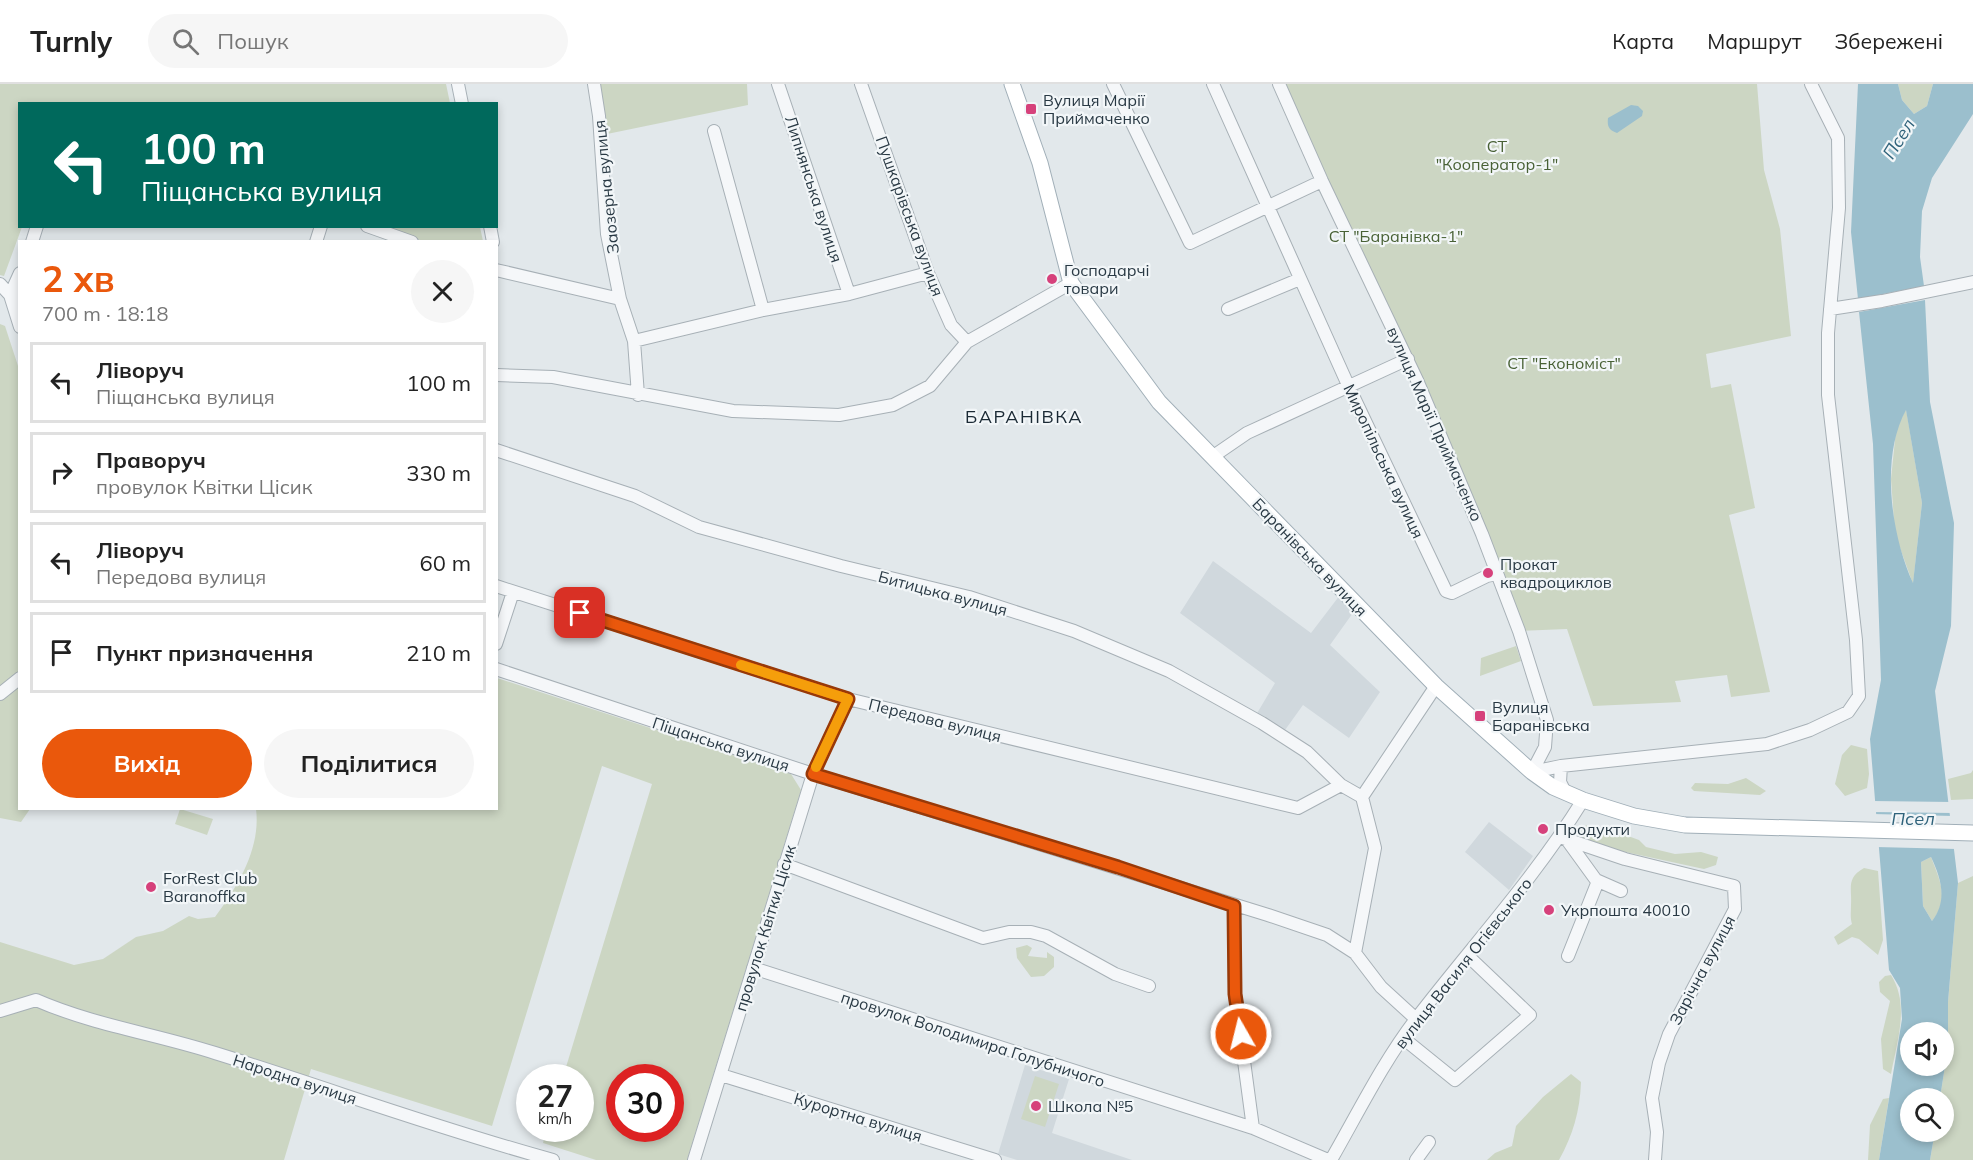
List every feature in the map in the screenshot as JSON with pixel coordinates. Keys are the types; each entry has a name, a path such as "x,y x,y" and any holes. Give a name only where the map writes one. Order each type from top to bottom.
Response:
{"main road":[{"name":"Баранівська вулиця","path":"1012,84 1040,163 1071,283 1159,402 1436,686 1532,772 1583,800 1634,816 1685,825 1973,833"}],"street":[{"path":"458,84 462,102"},
{"name":"Заозерна вулиця","path":"594,84 599,116 607,234 620,299 634,341 638,395"},
{"name":"Липнянська вулиця","path":"777,84 849,294"},
{"name":"Пушкарівська вулиця","path":"861,84 928,273 951,325 967,342"},
{"path":"1113,84 1190,243 1322,182"},
{"name":"Миропільська вулиця","path":"1213,84 1348,385 1446,591 1452,593 1486,576 1497,574"},
{"name":"вулиця Марії Приймаченко","path":"1279,84 1322,182 1408,359 1520,631 1547,720 1545,747 1532,772"},
{"path":"1532,772 1561,766 1767,744 1810,730 1848,712 1859,696 1856,640 1828,395 1830,309 1839,208 1838,138 1811,84"},
{"path":"714,131 763,310"},
{"path":"373,228 406,240"},
{"path":"498,270 620,299"},
{"path":"634,341 763,310 849,294 928,273"},
{"path":"1228,309 1300,279"},
{"path":"1830,309 1973,282"},
{"path":"498,375 553,377 638,395 733,411 839,415 893,405 930,386 967,342 1071,283"},
{"path":"0,284 15,296 18,315"},
{"path":"1212,457 1247,433 1408,359"},
{"name":"Битицька вулиця","path":"498,451 635,496 699,527 841,566 969,597 1074,631 1169,671 1262,723 1307,752 1341,785 1362,797"},
{"name":"Передова вулиця","path":"498,587 848,699 1298,808 1341,785"},
{"path":"498,638 513,592"},
{"name":"Піщанська вулиця","path":"498,670 813,774 1118,867 1327,935 1355,953 1381,987 1416,1019"},
{"path":"0,694 18,680"},
{"path":"1355,953 1375,848 1362,797 1436,686"},
{"name":"провулок Квітки Цісик","path":"694,1160 813,774 848,699"},
{"path":"1561,766 1560,782 1565,792"},
{"name":"вулиця Василя Огієвського","path":"1329,1160 1416,1019 1564,838 1583,800"},
{"path":"1564,838 1581,863 1598,881 1621,891"},
{"name":"Зарічна вулиця","path":"1564,838 1625,859 1734,886 1734,909 1669,1034 1659,1062 1652,1098 1657,1132 1655,1160"},
{"path":"784,864 983,938 1031,932 1046,936 1106,969 1149,986"},
{"path":"1569,956 1598,881"},
{"path":"1234,906 1235,994 1253,1128"},
{"path":"1403,1038 1455,1080 1530,1015 1468,956"},
{"name":"провулок Володимира Голубничого","path":"753,968 1253,1128 1329,1160"},
{"name":"Народна вулиця","path":"0,1011 36,1000 61,1011 212,1052 490,1143 553,1160"},
{"name":"Курортна вулиця","path":"721,1075 995,1160"},
{"path":"1416,1160 1428,1142"}],"shaded area":[{"path":"1213,561 1311,633 1340,595 1355,610 1330,645 1380,692 1349,738 1303,705 1285,730 1256,715 1275,683 1180,613"},
{"path":"1489,822 1533,856 1509,890 1465,852"},
{"name":"Школа №5","path":"1025,1065 1069,1079 1052,1133 1132,1160 1017,1160 998,1154"}],"green space":[{"path":"0,84 446,84 450,102 18,102 18,228 22,228 4,276 0,275"},
{"path":"598,84 747,84 748,105 607,134"},
{"name":"СТ \"Економіст\"","path":"1279,84 1757,84 1764,170 1780,229 1791,336 1706,354 1711,388 1731,384 1755,508 1729,515 1770,692 1731,697 1727,675 1675,681 1681,702 1593,706 1567,629 1519,631 1497,574"},
{"path":"1898,84 1933,84 1927,106 1914,114 1902,100"},
{"path":"382,228 480,228 483,240 420,240"},
{"path":"0,324 5,326 18,366 18,810 29,810 21,822 0,818"},
{"path":"1906,409 1922,503 1913,584 1895,534 1891,479 1896,430"},
{"path":"1516,646 1521,661 1480,676 1481,658"},
{"path":"498,678 791,774 801,790 687,1160 596,1160 543,1143 594,1142 594,1064 567,1064 652,784 602,766 492,1126 311,1069 284,1160 0,1160 0,942 74,965 103,959 136,937 163,931 189,916 198,919 215,917 232,893 246,866 255,838 256,810 498,810"},
{"path":"1851,745 1867,749 1869,774 1867,788 1845,796 1835,784 1842,755"},
{"path":"1973,770 1973,799 1951,800 1948,779 1971,773"},
{"path":"1746,778 1766,791 1760,795 1694,791 1691,788 1695,783 1728,784"},
{"path":"180,810 213,819 207,835 175,824"},
{"path":"1587,825 1639,840 1646,847 1675,854 1701,852 1718,857 1716,865 1704,869 1607,848 1575,837 1578,830"},
{"path":"1931,857 1942,890 1941,905 1932,921 1923,906 1921,862"},
{"path":"1864,868 1878,871 1883,940 1878,955 1859,939 1852,937 1838,945 1834,937 1852,924 1851,884 1858,872"},
{"path":"1973,876 1973,1160 1930,1160 1933,1142 1954,1142 1954,1088 1942,1088 1943,1076 1954,1076 1954,1022 1948,1022 1948,1002 1958,883"},
{"path":"1027,945 1032,948 1028,956 1047,958 1047,952 1054,957 1054,967 1044,976 1031,977 1017,958 1016,948"},
{"path":"1891,975 1897,987 1901,1011 1899,1036 1891,1074 1883,1069 1881,1039 1890,1001 1880,992 1879,982 1885,976"},
{"path":"1571,1074 1581,1082 1579,1103 1572,1132 1559,1160 1487,1160 1495,1153 1512,1146 1516,1126 1543,1097"},
{"path":"1035,1076 1059,1084 1045,1127 1021,1119"},
{"path":"1889,1098 1879,1160 1868,1160 1870,1125 1883,1099"}],"water":[{"name":"Псел","path":"1858,84 1898,84 1902,100 1914,114 1927,106 1933,84 1973,84 1973,114 1932,178 1922,211 1920,257 1924,286 1858,299 1851,232"},
{"path":"1631,105 1638,106 1643,111 1642,116 1617,133 1610,129 1608,118"},
{"name":"Псел","path":"1925,300 1930,402 1954,523 1951,626 1935,691 1958,883 1948,1022 1902,1022 1900,988 1889,970 1870,739 1881,680 1873,444 1859,312","holes":["1906,410 1922,503 1913,583 1899,542 1891,496 1893,450","1931,857 1938,873 1941,889 1940,906 1932,921 1923,906 1921,862"]},
{"name":"Псел","path":"1900,1031 1900,1076 1943,1076 1942,1088 1900,1088 1900,1142 1933,1142 1930,1160 1879,1160"}],"pier":[{"path":"1872,801 1952,802 1953,813 1873,812"},
{"path":"1873,814 1953,816 1957,849 1876,847"}],"slow traffic":[{"path":"741,665 848,699 816,767"}],"place":[{"name":"Вулиця Марії Приймаченко","path":"1031,109"},
{"name":"Господарчі товари","path":"1052,279"},
{"name":"Прокат квадроциклов","path":"1488,573"},
{"name":"Вулиця Баранівська","path":"1480,716"},
{"name":"Продукти","path":"1543,829"},
{"name":"ForRest Club Baranoffka","path":"151,887"},
{"name":"Укрпошта 40010","path":"1549,910"},
{"name":"Школа №5","path":"1036,1106"}],"district":[{"name":"БАРАНІВКА","path":"1024,417"}],"route":[{"path":"580,613 848,699 813,774 1118,867 1207,895 1234,906 1235,994 1241,1034"}],"park label":[{"name":"СТ \"Кооператор-1\"","path":"1497,155"},
{"name":"СТ \"Баранівка-1\"","path":"1396,236"}]}
